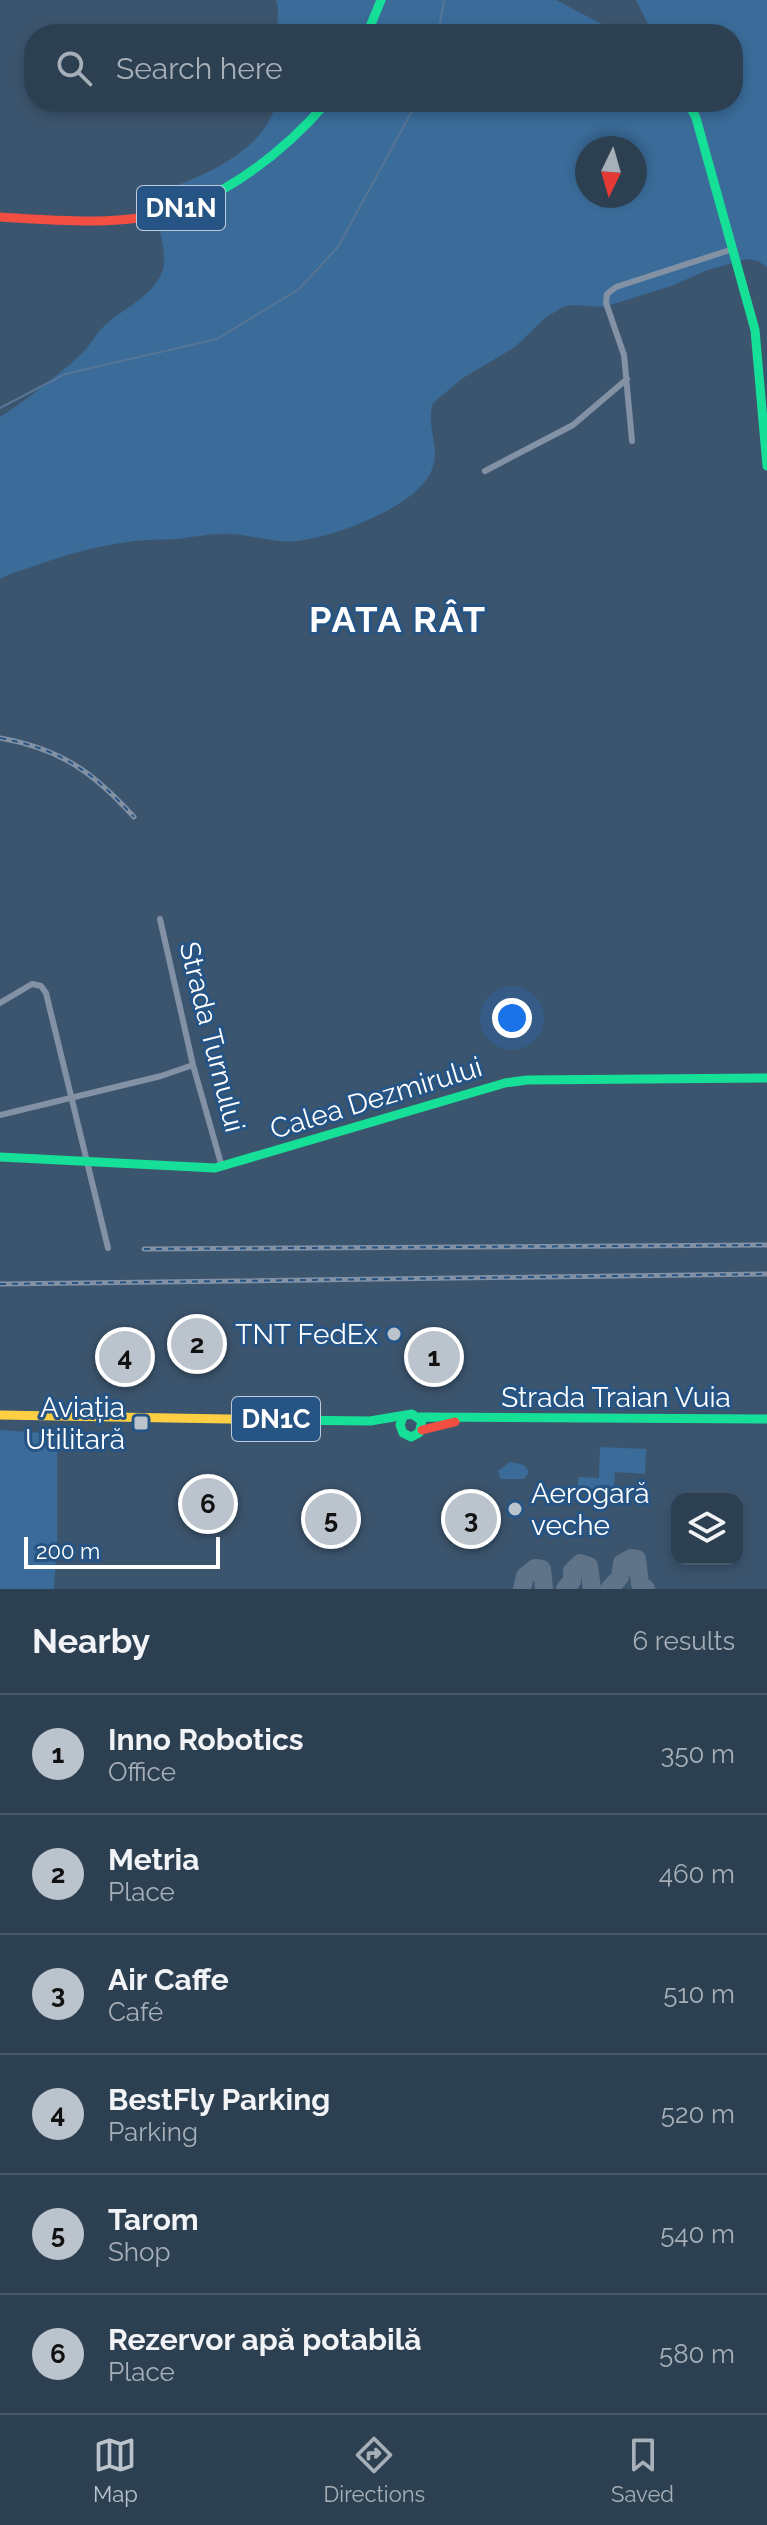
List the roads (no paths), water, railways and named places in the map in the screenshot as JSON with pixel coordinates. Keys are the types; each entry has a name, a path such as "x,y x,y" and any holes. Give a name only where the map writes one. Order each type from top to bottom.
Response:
{"main road":[{"path":"371,24 381,0"},
{"name":"DN1N","path":"0,217 102,219 164,214 216,195 267,162 304,130 319,112"},
{"path":"693,112 755,330 767,466"},
{"name":"Calea Dezmirului","path":"0,1157 222,1167 505,1083 527,1080 767,1078"},
{"name":"Strada Traian Vuia","path":"0,1415 370,1421 412,1414 465,1419 767,1419"},
{"path":"401,1429 403,1417"},
{"path":"420,1417 422,1430"},
{"name":"Strada Traian Vuia","path":"370,1421 401,1429 411,1437 422,1430 465,1419"}],"street":[{"path":"632,441 621,344 606,303 609,291 733,249"},
{"path":"485,471 573,425 627,379"},
{"name":"Strada Turnului","path":"160,919 193,1065 222,1167"},
{"path":"0,1003 32,984 41,986 46,993 108,1248"},
{"path":"0,1115 161,1076 193,1065"}],"waterway":[{"path":"440,24 444,0"},
{"path":"0,408 65,374 217,339 299,289 338,247 412,112"}],"railway":[{"path":"0,738 41,749 74,765 104,787 134,817"},
{"path":"144,1249 767,1245"},
{"path":"0,1284 767,1274"}],"place":[{"name":"TNT FedEx","path":"394,1334"},
{"name":"Metria","path":"197,1344"},
{"name":"BestFly Parking","path":"125,1357"},
{"name":"Inno Robotics","path":"434,1357"},
{"name":"Aviația Utilitară","path":"141,1423"},
{"name":"Rezervor apă potabilă","path":"208,1504"},
{"name":"Aerogară veche","path":"515,1509"},
{"name":"Tarom","path":"331,1519"},
{"name":"Air Caffe","path":"471,1519"}],"district":[{"name":"PATA RÂT","path":"398,619"}]}
